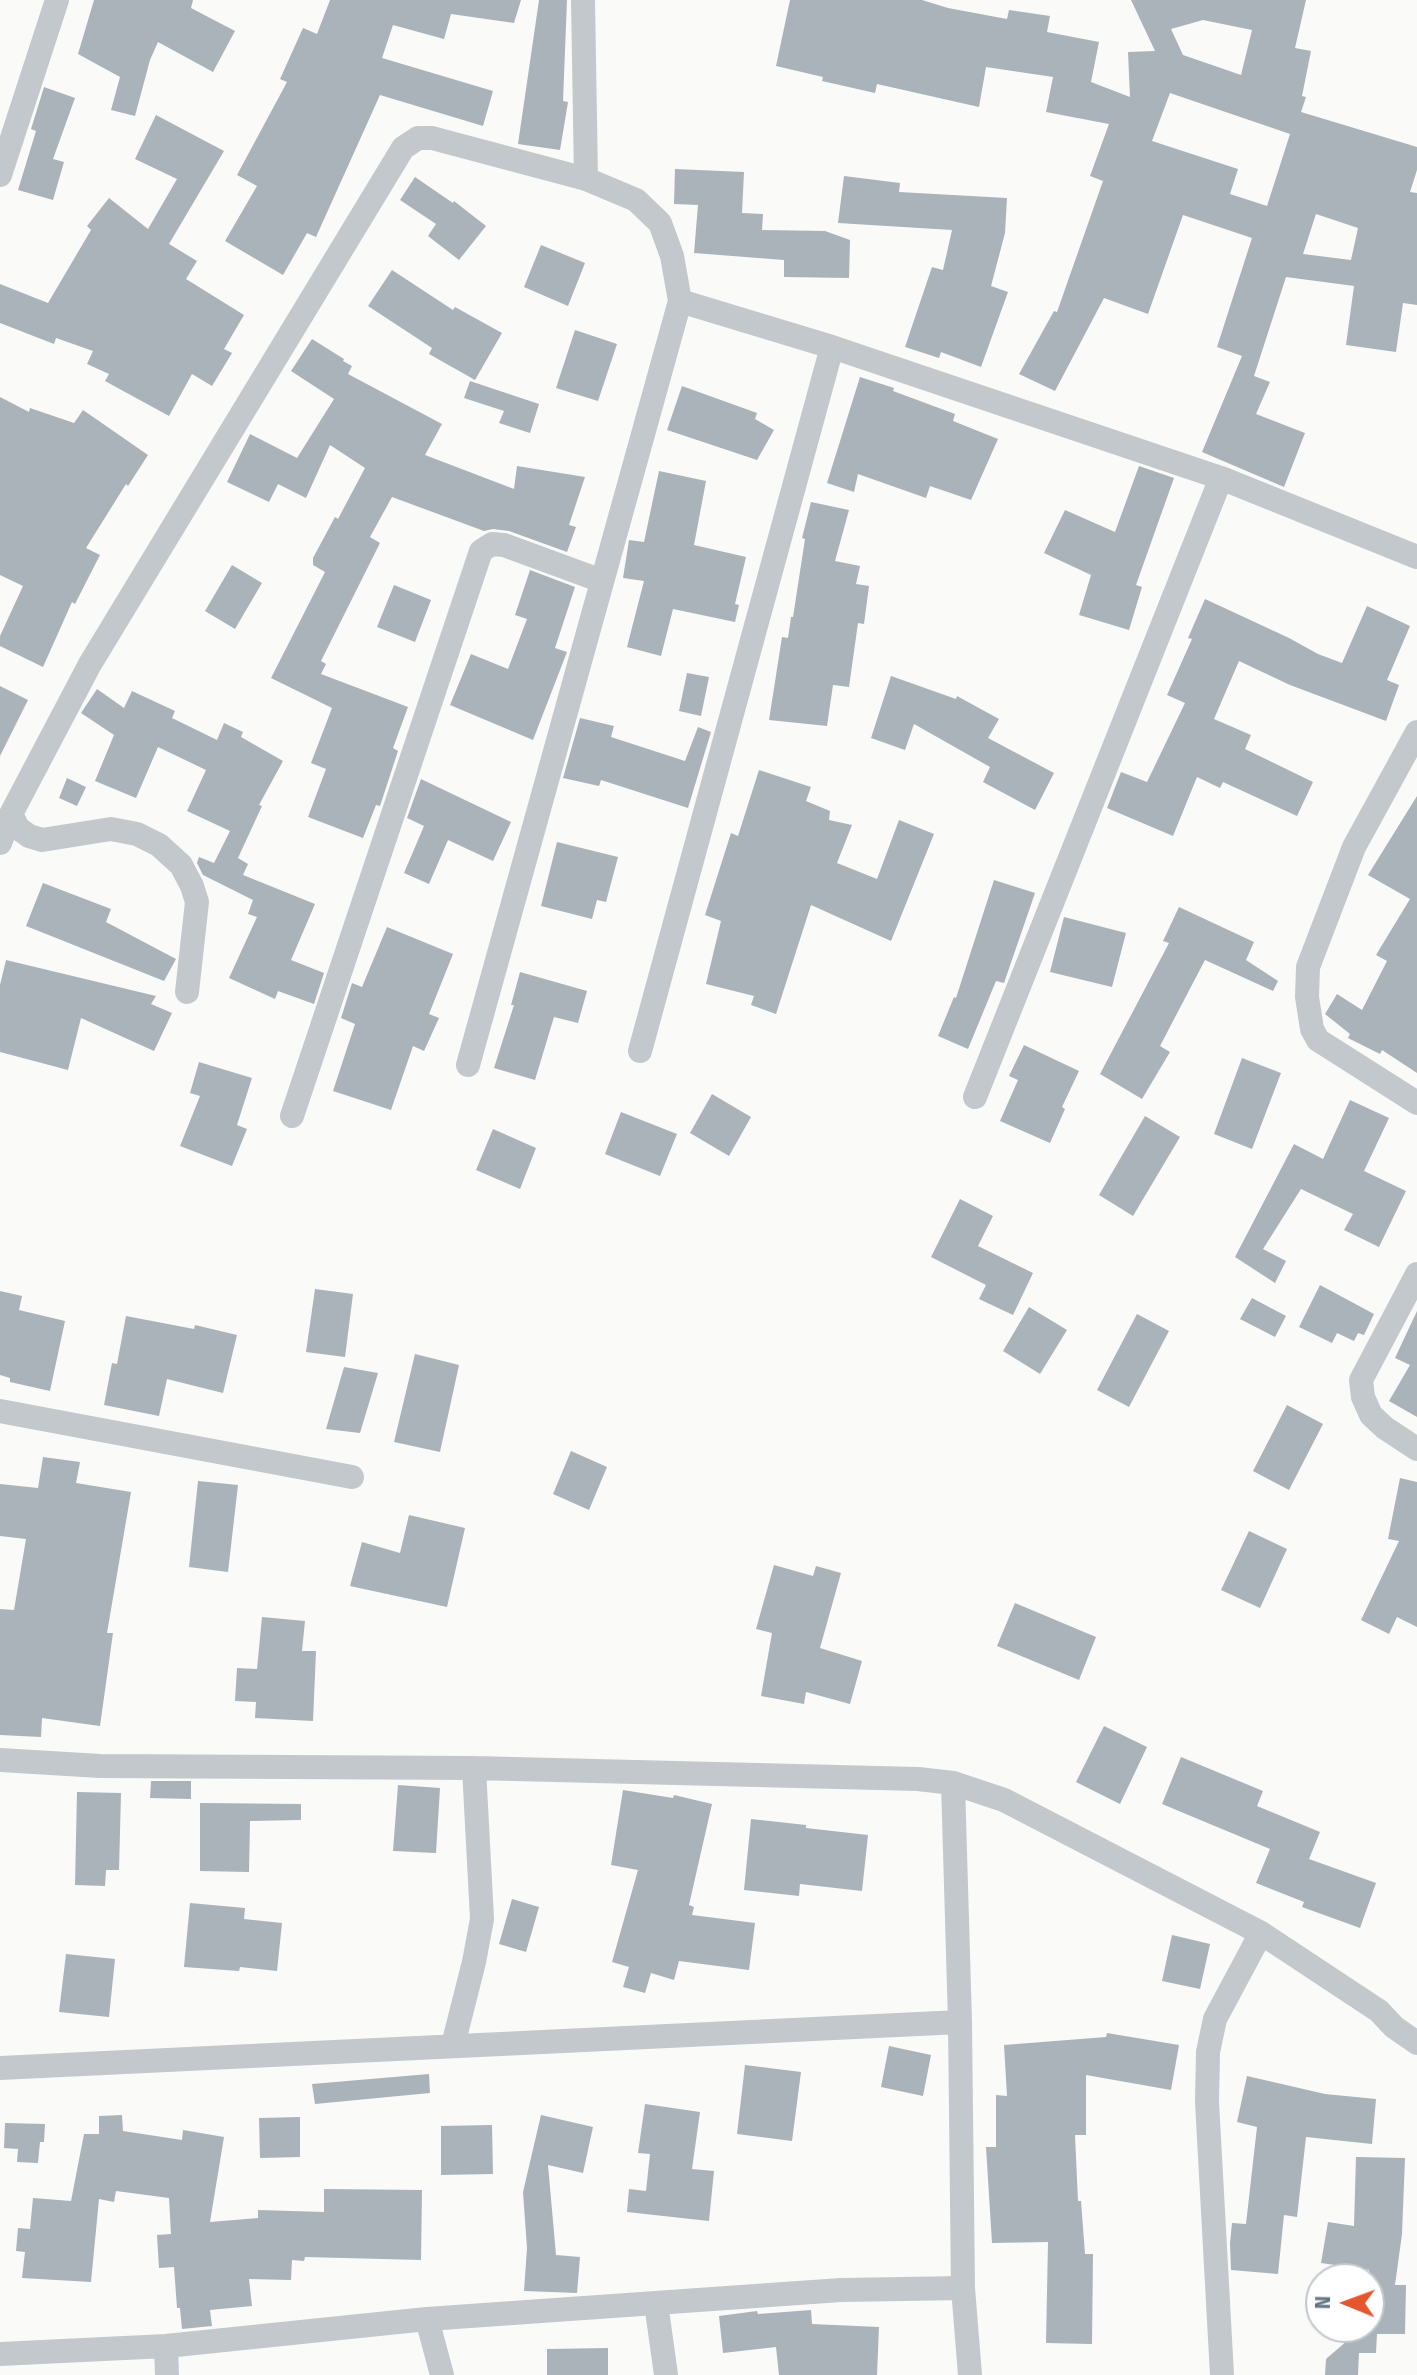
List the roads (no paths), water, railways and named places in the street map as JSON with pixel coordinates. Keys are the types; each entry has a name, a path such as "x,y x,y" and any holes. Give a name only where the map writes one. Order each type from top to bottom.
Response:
{"street":[{"path":"0,175 57,0"},
{"path":"583,0 586,179"},
{"path":"0,843 11,814 90,664 403,148 418,138 432,138 586,179 636,200 660,223 672,256 680,301 468,1065"},
{"path":"680,301 832,347 1221,478 1417,557"},
{"path":"640,1051 832,347"},
{"path":"975,1097 1221,478"},
{"path":"292,1116 481,551 492,544 504,545 602,581"},
{"path":"1417,732 1354,847 1308,967 1307,997 1312,1029 1318,1040 1417,1103"},
{"path":"11,814 18,828 42,840 111,829 137,834 159,845 181,865 197,902 187,992"},
{"path":"1417,1274 1361,1380 1363,1397 1371,1415 1417,1449"},
{"path":"0,1411 352,1477"},
{"path":"0,1760 100,1766 474,1768 918,1779 953,1783 1004,1800 1261,1933 1379,2011 1394,2027 1417,2043"},
{"path":"453,2045 482,1919 474,1768"},
{"path":"953,1783 963,2288 970,2375"},
{"path":"1222,2375 1207,2102 1208,2052 1215,2019 1261,1933"},
{"path":"0,2068 960,2022"},
{"path":"0,2354 166,2346 427,2319 841,2290 963,2288"},
{"path":"656,2303 666,2375"},
{"path":"427,2319 442,2375"},
{"path":"166,2346 167,2375"}]}
